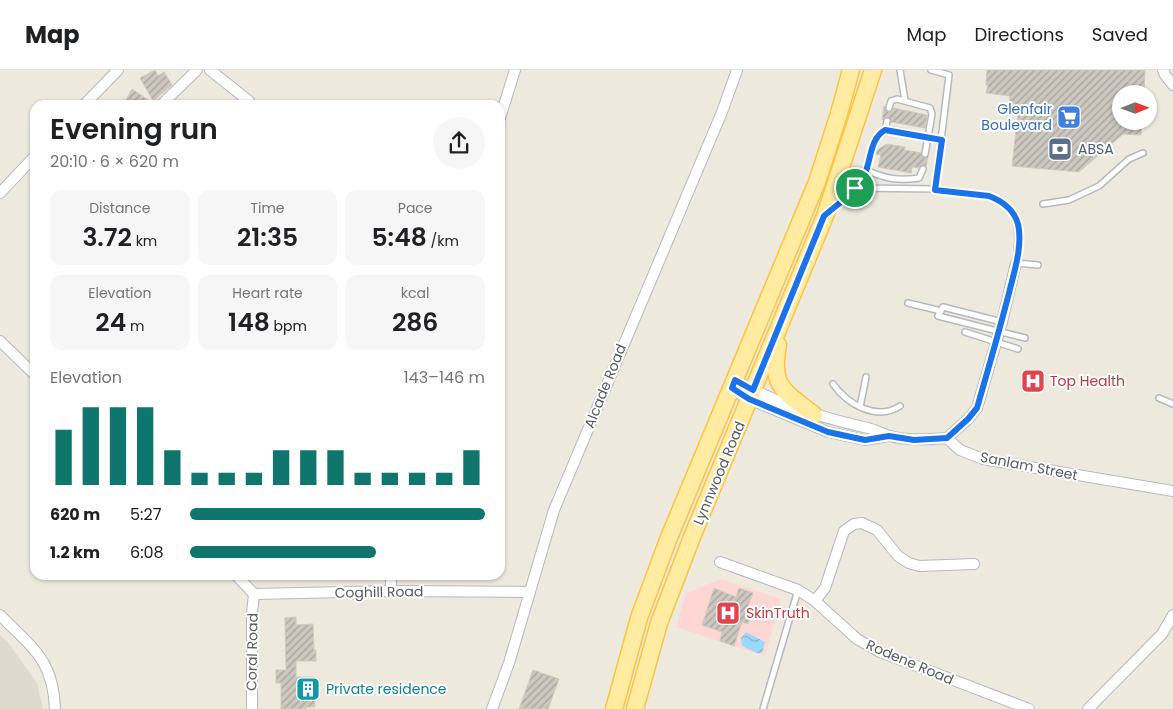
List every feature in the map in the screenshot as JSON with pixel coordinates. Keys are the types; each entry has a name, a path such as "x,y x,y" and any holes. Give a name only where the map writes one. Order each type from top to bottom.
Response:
{"main road":[{"name":"Lynnwood Road","path":"614,709 643,609 672,532 817,182 851,70"},
{"name":"Lynnwood Road","path":"635,709 659,623 692,537 824,216 873,70"},
{"path":"782,321 776,355 775,372 778,381 787,394 814,415"}],"street":[{"path":"89,100 118,70"},
{"path":"166,100 197,70"},
{"path":"210,70 248,100"},
{"path":"505,102 515,70"},
{"name":"Alcade Road","path":"492,709 509,663 554,510 722,112 736,70"},
{"path":"1164,70 1165,75 1173,85"},
{"path":"0,192 30,161"},
{"path":"751,394 814,415 875,430 889,436 914,440 947,438 977,408 1002,322 1016,263"},
{"path":"0,341 30,370"},
{"path":"733,384 828,432 865,440 889,436"},
{"name":"Sanlam Street","path":"947,438 960,450 982,459 1173,492"},
{"path":"814,601 825,588 844,531 854,524 862,523 877,530 898,556 909,563 919,566 974,564"},
{"name":"Rodene Road","path":"720,562 798,590 814,601 857,639 880,652 1029,709"},
{"path":"241,580 254,594"},
{"path":"390,580 391,591"},
{"name":"Coghill Road","path":"254,594 391,591 530,592"},
{"name":"Coral Road","path":"252,709 252,613 254,594"},
{"path":"0,615 42,658 50,674 54,689 55,709"},
{"path":"1088,709 1162,634 1173,615"}],"lane":[{"path":"900,70 905,101"},
{"path":"931,70 949,75 935,190"},
{"path":"889,108 890,102 894,99 930,108 932,114 925,154"},
{"path":"885,130 887,121"},
{"path":"824,216 846,198 861,180 866,170 871,149 880,133 885,130 942,140"},
{"path":"1043,204 1069,200 1098,186 1129,159 1143,153"},
{"path":"866,170 884,178 904,180 919,178 922,169"},
{"path":"855,188 935,190 989,196 997,199 1009,208 1014,215 1019,232 1016,263 1038,265"},
{"path":"908,303 941,311 970,314 1002,322"},
{"path":"941,311 1018,349"},
{"path":"967,324 970,314"},
{"path":"965,332 997,338 1025,338"},
{"path":"860,407 866,377"},
{"path":"833,384 848,401 860,407 885,412 900,406"},
{"path":"1160,398 1173,404"},
{"path":"763,709 798,590"}],"shaded area":[{"name":"SkinTruth","path":"721,579 781,599 765,656 676,627 686,593"},
{"path":"0,635 9,644 37,683 43,709 0,709"}],"water":[{"path":"746,632 765,642 762,653 757,653 742,646 741,638"}],"building":[{"path":"155,70 158,76 164,72 172,85 152,100 140,78"},
{"name":"Glenfair Boulevard","path":"987,70 1145,70 1144,85 1112,85 1112,130 1141,130 1141,135 1123,134 1079,172 1012,166 1018,113 1008,111 1010,96 986,93 988,85 986,85"},
{"path":"132,89 148,100 126,100"},
{"path":"884,106 888,112 892,111 893,108 927,115 925,128 891,122 890,118 887,117 882,120"},
{"path":"887,144 905,147 904,150 921,153 923,158 928,157 926,166 912,167 911,173 878,167 881,155 874,154 875,151"},
{"path":"714,588 736,597 739,588 753,593 747,609 752,609 748,624 742,622 734,646 720,641 722,632 702,625"},
{"path":"296,617 296,625 313,624 316,661 296,661 296,677 314,677 315,707 281,709 281,683 276,683 276,670 286,670 285,618"},
{"path":"533,670 559,679 548,709 519,709"}],"place":[{"name":"Glenfair Boulevard","path":"1069,117"},
{"name":"ABSA","path":"1060,149"},
{"name":"Top Health","path":"1033,381"},
{"name":"SkinTruth","path":"728,613"},
{"name":"Private residence","path":"308,689"}],"route":[{"path":"885,130 942,140 935,190 989,196 997,199 1009,208 1018,224 1016,263 1002,322 977,408 947,438 914,440 889,436 865,440 828,432 749,399 732,388 735,380 753,390 824,216 855,188 866,170 871,149 880,133 885,130"}]}
